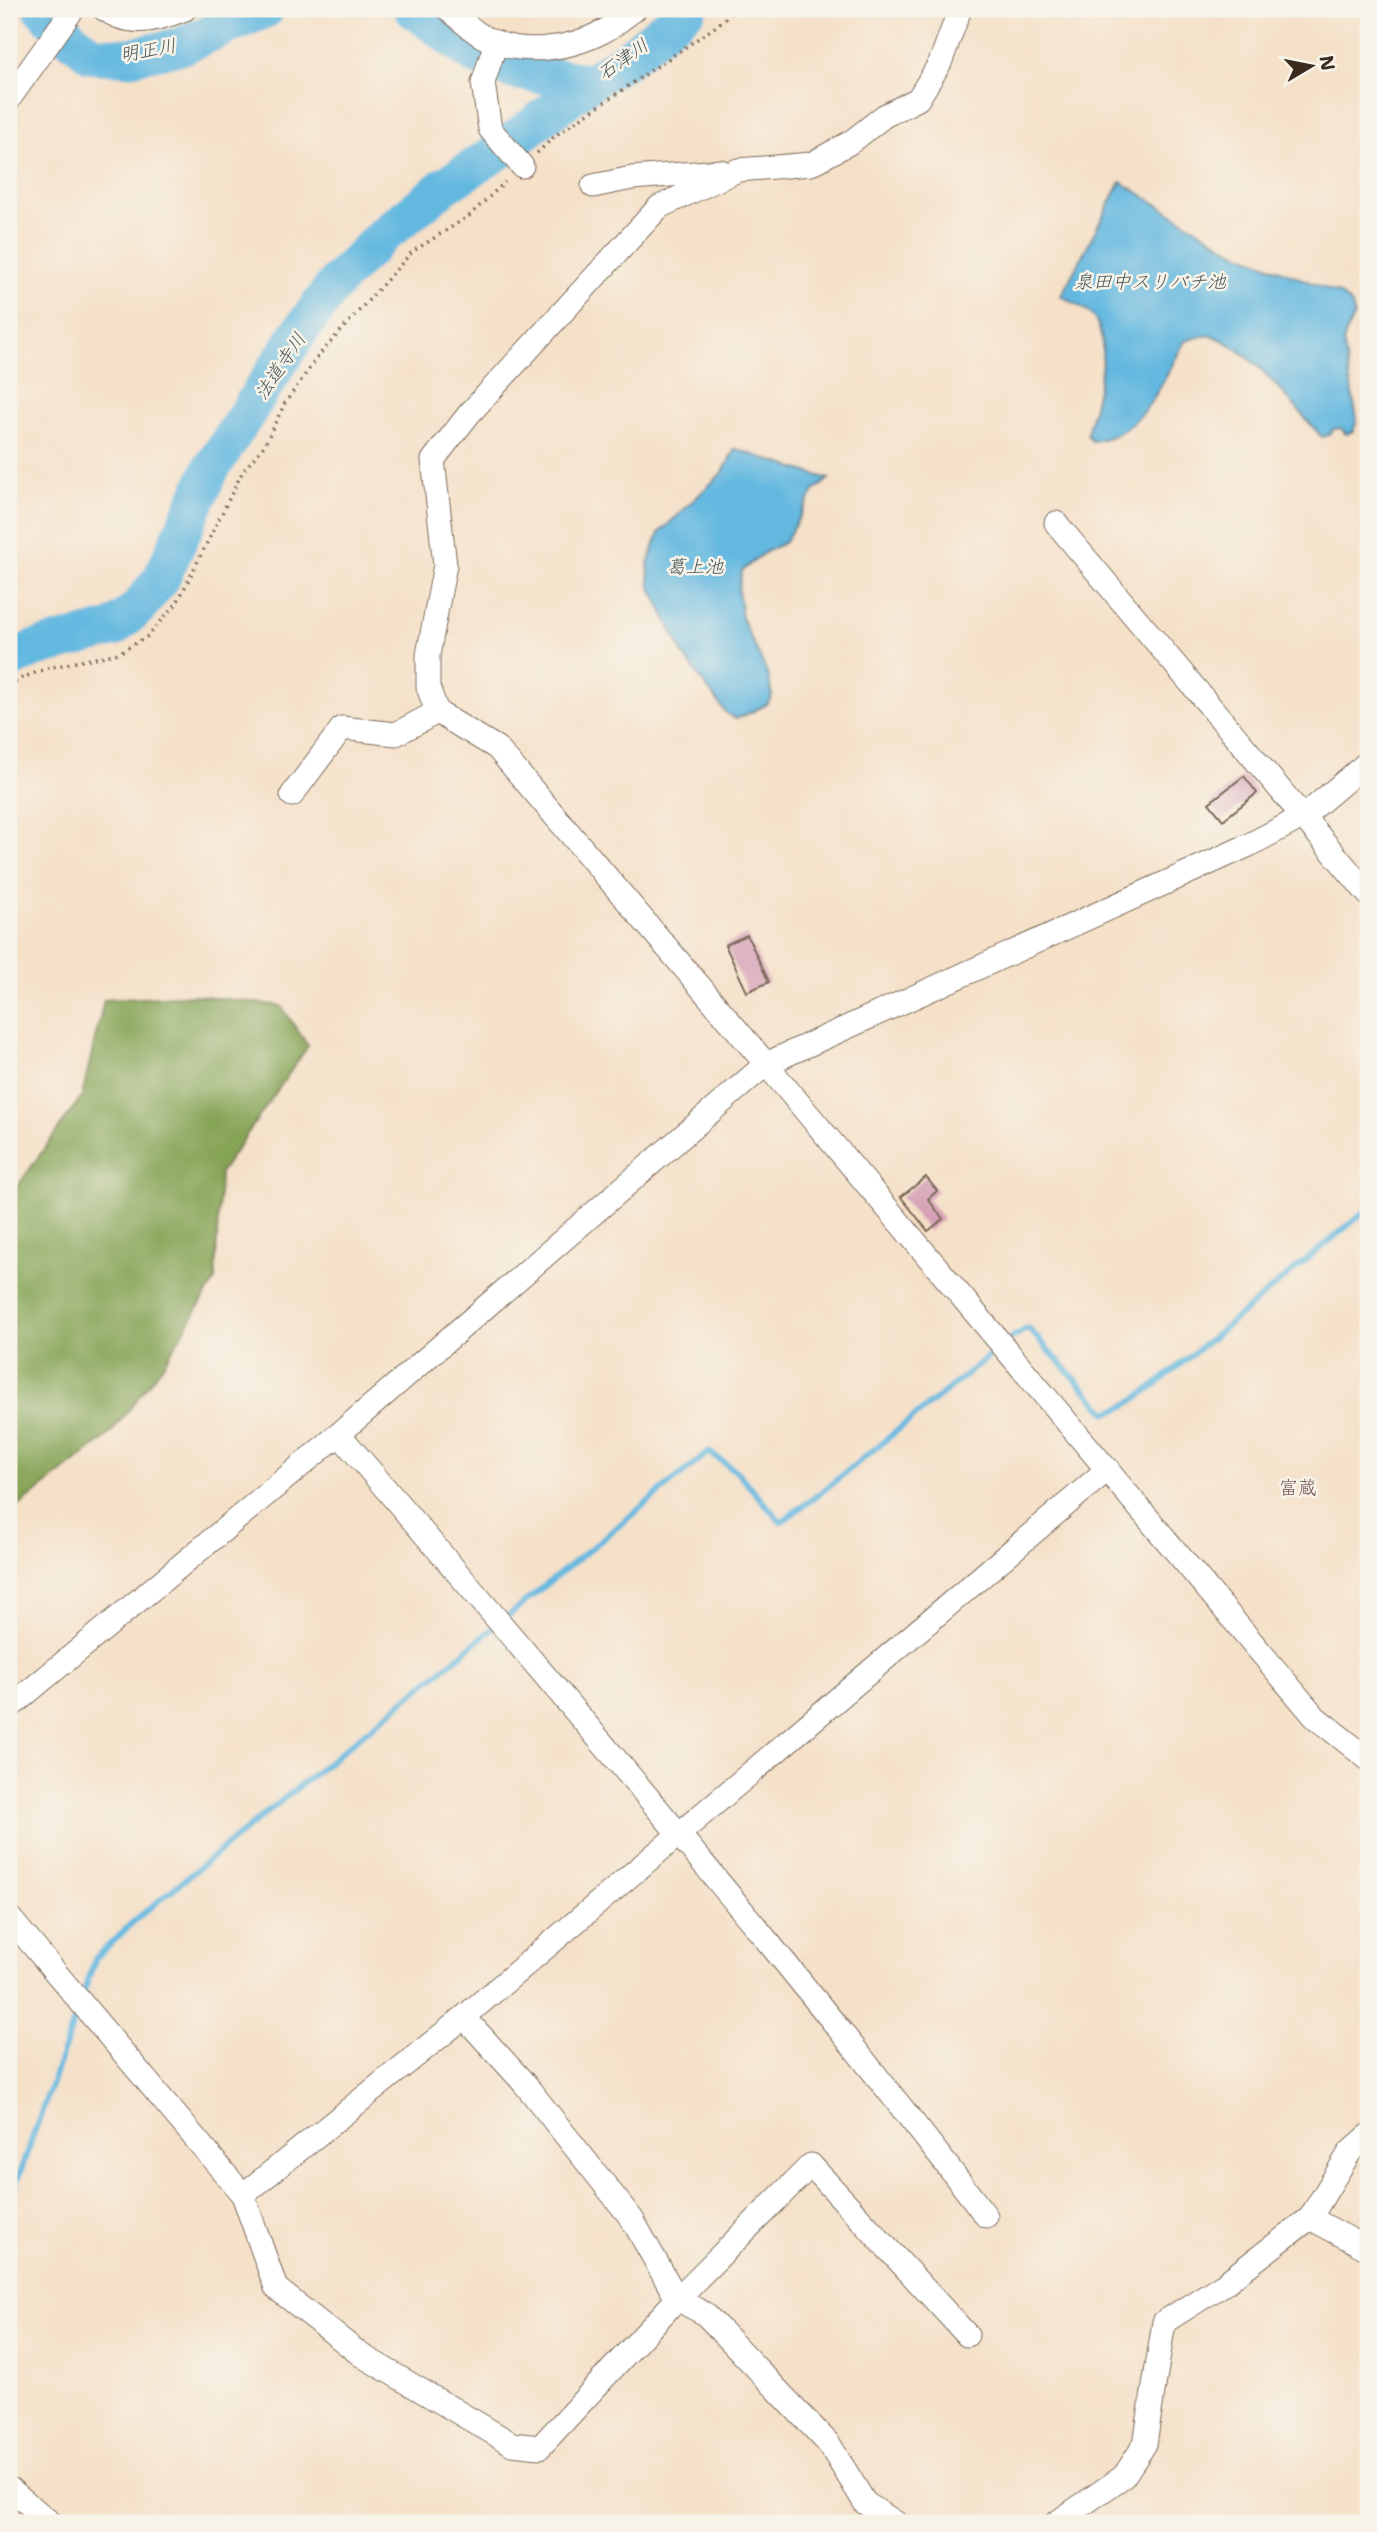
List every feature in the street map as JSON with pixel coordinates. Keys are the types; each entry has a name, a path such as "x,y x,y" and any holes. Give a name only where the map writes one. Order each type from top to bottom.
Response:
{"street":[{"path":"9,99 73,9"},
{"path":"104,9 131,21 149,20 185,9"},
{"path":"448,9 482,36 508,47 536,48 563,46 586,40 607,30 635,9"},
{"path":"593,186 632,178 811,164 851,142 884,116 918,99 940,62 960,9"},
{"path":"496,42 483,83 490,129 522,166"},
{"path":"738,170 659,207 469,414 433,460 445,565 428,655 428,687 437,712 497,748 1315,1717 1368,1759"},
{"path":"1056,523 1368,894"},
{"path":"292,795 342,728 396,734 437,712"},
{"path":"9,1708 339,1434 766,1064 1249,845 1304,816 1368,762"},
{"path":"339,1434 679,1832 894,2096 986,2216"},
{"path":"243,2194 464,2017 1108,1469"},
{"path":"9,1917 243,2194 276,2288 361,2355 512,2444 540,2447 677,2299 811,2165 967,2335"},
{"path":"464,2017 524,2083 632,2219 677,2299 705,2314 829,2444 865,2503 896,2523"},
{"path":"1056,2523 1124,2476 1145,2444 1164,2322 1224,2284 1310,2218 1350,2152 1368,2136"},
{"path":"1310,2218 1368,2249"},
{"path":"9,2488 51,2523"}],"path":[{"path":"9,687 19,679 48,668 119,653 148,636 177,603 243,471 264,446 285,403 319,355 412,252 469,216 556,135 715,27 736,9"}],"green space":[{"path":"198,995 281,1006 308,1046 220,1173 215,1280 163,1365 110,1434 9,1514 9,1198 82,1096 104,1000"}],"water":[{"name":"泉田中スリバチ池","path":"1121,182 1233,251 1340,294 1352,305 1354,315 1343,341 1357,420 1353,431 1346,434 1341,428 1333,429 1330,435 1322,437 1256,365 1226,342 1206,336 1185,341 1149,404 1125,429 1110,437 1092,441 1087,435 1098,389 1102,355 1098,324 1090,313 1061,296"},
{"name":"葛上池","path":"735,449 829,479 814,491 785,542 762,554 742,571 738,590 742,619 768,675 772,696 766,705 736,719 726,713 684,656 650,586 648,564 659,533 723,472"}],"building":[{"path":"1244,776 1257,793 1223,820 1209,803"},
{"path":"747,935 769,982 747,992 725,945"},
{"path":"926,1177 937,1191 928,1199 943,1219 928,1231 901,1197"}],"waterway":[{"name":"明正川","path":"42,9 92,55 128,57 181,46 266,9"},
{"name":"明正川","path":"413,9 477,57 514,71 590,82"},
{"name":"法道寺川","path":"9,660 34,649 114,628 138,608 161,579 211,469 296,337 335,284 381,237 443,187 499,151 590,82 626,60 688,9"},
{"path":"82,1997 95,1959 135,1920 709,1452 737,1472 781,1522 1010,1339 1028,1328 1107,1413 1125,1406 1154,1386 1368,1209"},
{"path":"9,2203 79,2007"}],"district":[{"name":"富蔵","path":"1298,1487"}],"water label":[{"name":"石津川","path":"623,59"}]}
